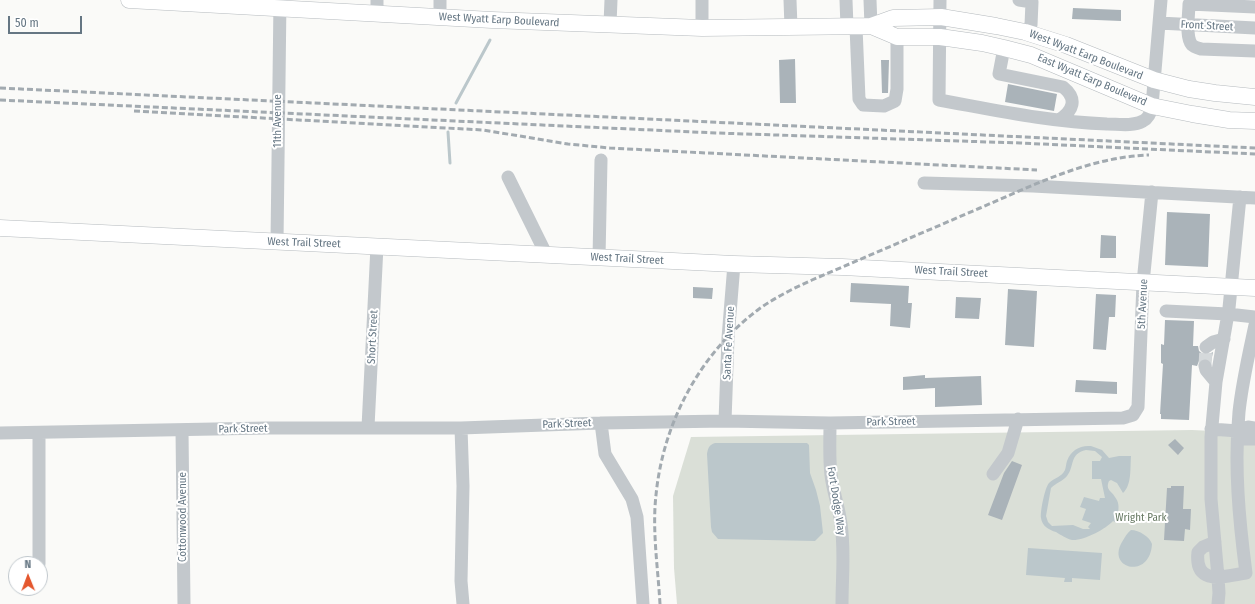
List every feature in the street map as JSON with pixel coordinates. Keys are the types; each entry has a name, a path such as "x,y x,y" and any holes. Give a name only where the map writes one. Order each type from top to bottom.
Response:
{"main road":[{"name":"West Wyatt Earp Boulevard","path":"129,0 377,7 440,17 702,28 858,27 897,37 940,37 982,43 1031,54"},
{"name":"West Wyatt Earp Boulevard","path":"858,27 893,18 941,17 996,26 1025,32 1081,50 1154,80 1195,90 1255,97"},
{"name":"East Wyatt Earp Boulevard","path":"1031,54 1152,106"},
{"path":"1152,106 1229,120 1255,121"},
{"name":"West Trail Street","path":"0,228 546,254 599,258 842,267 1255,288"}],"street":[{"path":"440,0 440,17"},
{"path":"610,24 611,0"},
{"path":"702,0 702,28"},
{"path":"790,0 791,27"},
{"path":"846,0 858,27 858,99 864,105 884,106 895,101 897,89 897,37"},
{"path":"858,27 870,0"},
{"path":"940,0 939,100 1020,115 1081,123 1129,125 1144,121 1150,115 1152,106 1160,0"},
{"path":"1019,0 1032,2 1031,25 1025,32"},
{"name":"11th Avenue","path":"277,242 280,4"},
{"path":"1255,7 1189,4 1188,24 1189,39 1193,46 1201,49 1255,51"},
{"name":"Front Street","path":"1159,23 1255,28"},
{"path":"1004,48 999,74 1064,87 1069,92 1072,107 1068,114 1059,120"},
{"path":"599,258 601,160"},
{"path":"508,177 546,254"},
{"path":"924,183 1033,186 1255,198"},
{"name":"5th Avenue","path":"1133,415 1138,407 1143,283 1152,192"},
{"path":"1218,604 1218,577 1211,499 1211,429 1216,382 1228,314 1240,197"},
{"name":"Short Street","path":"368,427 377,246"},
{"name":"Santa Fe Avenue","path":"725,421 728,338 734,264"},
{"path":"1166,311 1255,317"},
{"path":"1214,542 1200,550 1198,555 1200,570 1203,574 1218,577 1246,574 1239,524 1238,431 1239,411 1255,325"},
{"path":"1206,347 1213,342 1224,339"},
{"path":"1205,366 1206,370 1216,382"},
{"name":"Park Street","path":"0,433 268,428 461,428 601,423 725,421 830,423 1123,418 1133,415"},
{"path":"993,474 1008,453 1018,420"},
{"path":"601,423 605,454 632,500 637,517 643,604"},
{"name":"Fort Dodge Way","path":"830,423 831,476 839,509 843,539 842,604"},
{"path":"1211,429 1238,431 1248,427 1255,428"},
{"path":"461,428 461,581 463,604"},
{"name":"Cottonwood Avenue","path":"182,430 184,604"},
{"path":"1238,431 1245,439 1255,439"},
{"path":"39,433 39,556"}],"green space":[{"name":"Wright Park","path":"1192,430 1255,433 1255,604 677,604 674,568 673,496 691,437"}],"shaded area":[{"path":"715,443 807,443 809,445 810,473 820,506 823,533 815,541 718,539 712,532 711,527 707,454 709,447"},
{"path":"1083,446 1091,446 1102,450 1109,458 1131,456 1128,486 1123,493 1117,483 1111,480 1108,484 1108,488 1118,503 1118,513 1122,515 1117,523 1113,521 1094,534 1082,539 1072,540 1044,525 1041,515 1044,494 1047,485 1064,472 1067,461 1073,451","holes":["1086,450 1095,451 1102,457 1100,461 1092,461 1092,479 1101,479 1105,498 1100,498 1099,501 1084,497 1080,507 1086,509 1082,520 1091,523 1088,527 1090,529 1083,529 1073,525 1052,526 1048,522 1046,516 1051,488 1067,476 1077,454"]},
{"path":"1131,530 1144,534 1152,544 1149,555 1144,563 1130,567 1124,564 1120,559 1119,551 1122,542"},
{"path":"1028,548 1102,553 1100,580 1072,578 1072,582 1064,582 1065,578 1026,575"}],"building":[{"path":"1073,8 1121,10 1121,21 1072,19"},
{"path":"795,59 796,103 780,103 779,60"},
{"path":"881,60 889,60 888,93 882,93"},
{"path":"1008,84 1057,94 1054,111 1005,102"},
{"path":"1167,212 1210,214 1208,267 1165,265"},
{"path":"1101,235 1116,236 1116,258 1100,258"},
{"path":"851,283 909,286 908,303 912,303 910,328 890,326 891,304 850,302"},
{"path":"693,287 713,288 712,299 693,298"},
{"path":"1008,289 1037,291 1034,347 1005,345"},
{"path":"1096,294 1116,295 1115,317 1109,317 1106,350 1093,349"},
{"path":"956,297 981,298 979,319 955,318"},
{"path":"1165,320 1194,321 1193,346 1198,346 1199,351 1203,354 1207,355 1213,352 1211,362 1208,358 1203,358 1199,361 1197,366 1192,365 1189,420 1161,419 1163,364 1161,363 1161,344 1164,345"},
{"path":"925,375 925,378 981,376 982,405 935,407 935,388 903,390 903,377"},
{"path":"1076,380 1117,382 1117,394 1075,392"},
{"path":"1175,439 1184,448 1178,455 1168,445"},
{"path":"1012,461 1022,465 1002,520 988,515 1004,473"},
{"path":"1171,486 1184,486 1183,509 1191,509 1190,530 1185,529 1184,541 1164,540 1167,488 1171,488"}],"waterway":[{"path":"456,103 490,40"},
{"path":"448,132 450,163"}],"tunnel":[{"path":"1205,366 1206,347"}],"railway":[{"path":"0,88 1255,148"},
{"path":"0,100 716,133 1020,143 1255,154"},
{"path":"134,111 483,130 568,144 610,148 1037,170"},
{"path":"660,604 655,536 655,509 660,468 667,442 676,416 702,368 719,346 738,327 759,309 799,286 1041,182 1105,161 1149,155"}]}
